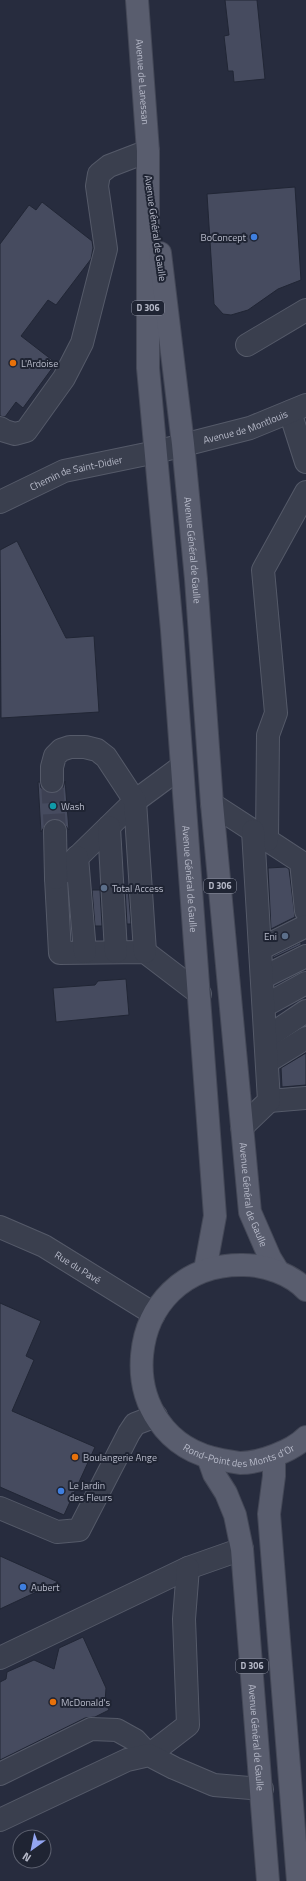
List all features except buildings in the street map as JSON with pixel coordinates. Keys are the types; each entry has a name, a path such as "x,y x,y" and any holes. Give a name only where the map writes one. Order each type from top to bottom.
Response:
{"main road":[{"name":"Avenue de Lanessan","path":"136,0 148,158"},
{"name":"Avenue Général de Gaulle","path":"148,158 184,444 196,579 212,804 250,1212 270,1258 278,1271"},
{"name":"Avenue Général de Gaulle","path":"148,158 148,368 172,630 181,767 200,994 215,1216 205,1270"},
{"name":"Rond-Point des Monts d'Or","path":"306,1290 278,1271 254,1265 229,1265 205,1270 183,1281 167,1296 154,1314 144,1338 140,1365 145,1392 156,1416 170,1434 188,1447 208,1457 241,1463 274,1457 301,1442 306,1437"},
{"name":"Avenue Général de Gaulle","path":"208,1457 214,1474 226,1493 235,1515 242,1548 268,1881"},
{"name":"D 306","path":"274,1457 274,1476 269,1514 298,1881"}],"street":[{"path":"0,428 5,432 15,434 26,431 64,378 82,344 106,249 97,186 99,174 109,166 148,158"},
{"path":"247,345 306,310"},
{"path":"298,408 306,462"},
{"name":"Avenue de Montlouis","path":"156,452 250,428 298,408"},
{"name":"Chemin de Saint-Didier","path":"0,502 64,471 156,452"},
{"path":"269,1101 260,949 260,835 268,735 276,713 263,570 306,492"},
{"path":"52,781 52,767 55,756 60,750 70,747 86,747 97,750 106,757 136,801 145,952"},
{"path":"56,878 136,801 181,767"},
{"path":"212,804 302,862 306,911"},
{"path":"108,827 116,952"},
{"path":"55,831 60,953 145,952 200,994"},
{"path":"78,857 85,952"},
{"path":"260,949 306,926"},
{"path":"262,978 306,956"},
{"path":"264,1006 306,983"},
{"path":"266,1038 306,1010"},
{"path":"267,1062 306,1038"},
{"path":"242,1126 269,1101 306,1098"},
{"name":"Rue du Pavé","path":"0,1227 44,1246 154,1314"},
{"path":"0,1508 57,1532 80,1530 128,1433 135,1424 156,1416"},
{"path":"0,1658 188,1568 242,1548"},
{"path":"0,1820 127,1760 149,1755 188,1725 184,1619 188,1568"},
{"path":"0,1774 91,1729 117,1730 135,1740 149,1755 174,1768 214,1785 262,1789"}],"tunnel":[{"path":"52,781 55,831"}],"place":[{"name":"BoConcept","path":"254,237"},
{"name":"L'Ardoise","path":"13,363"},
{"name":"Wash","path":"53,806"},
{"name":"Total Access","path":"104,888"},
{"name":"Eni","path":"285,936"},
{"name":"Boulangerie Ange","path":"75,1457"},
{"name":"Le Jardin des Fleurs","path":"61,1491"},
{"name":"Aubert","path":"23,1587"},
{"name":"McDonald's","path":"53,1702"}]}
